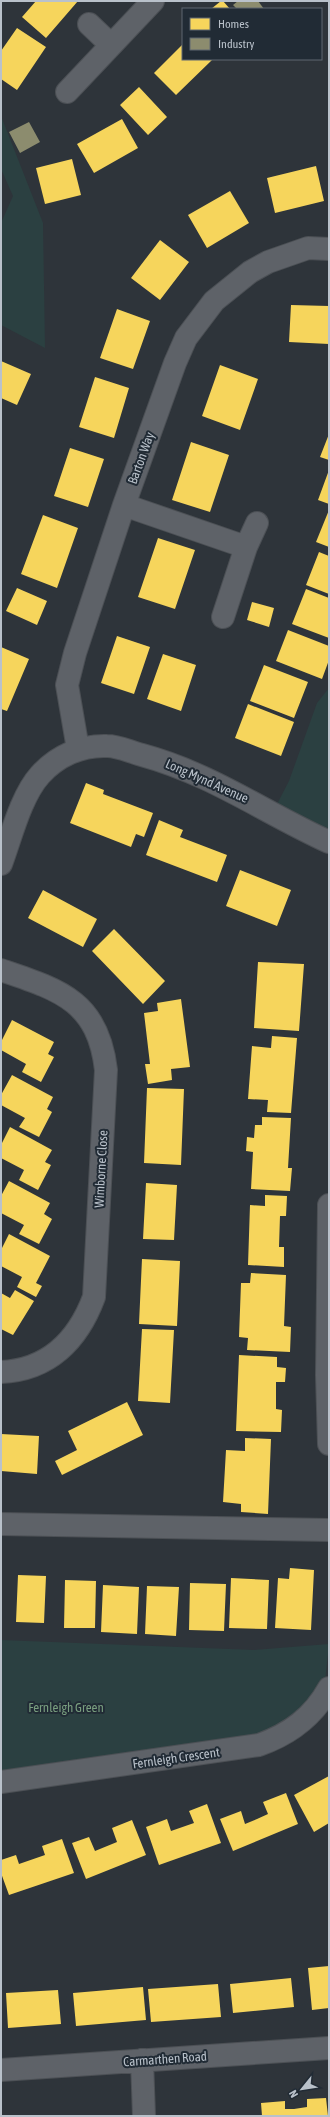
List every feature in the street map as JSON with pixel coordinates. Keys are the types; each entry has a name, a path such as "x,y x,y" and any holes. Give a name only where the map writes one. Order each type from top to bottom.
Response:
{"street":[{"path":"67,92 110,44 153,1"},
{"path":"89,24 110,44"},
{"name":"Barton Way","path":"78,749 67,685 75,653 124,506 175,363 186,338 199,319 231,286 256,269 288,254 308,248 329,248"},
{"path":"124,506 246,547"},
{"path":"223,617 246,547 257,523"},
{"name":"Long Mynd Avenue","path":"1,864 30,790 38,776 63,756 78,749 108,746 123,748 173,764 245,797 329,842"},
{"name":"Wimborne Close","path":"1,970 54,989 68,997 81,1008 91,1021 99,1036 104,1053 106,1070 94,1297 87,1316 76,1333 62,1348 37,1364 23,1369 1,1372"},
{"path":"329,1205 327,1367 329,1444"},
{"path":"1,1524 329,1530"},
{"name":"Fernleigh Crescent","path":"1,1782 259,1745 289,1732 302,1723 313,1712 329,1688"},
{"name":"Carmarthen Road","path":"1,2070 329,2048"},
{"path":"142,2060 144,2116"}],"green space":[{"path":"1,116 43,223 45,348 1,325 1,223 13,196 1,169"},
{"path":"329,688 329,842 273,812 289,781 317,703"},
{"name":"Fernleigh Green","path":"1,1640 254,1650 329,1644 323,1700 289,1732 1,1782"}],"building: Homes":[{"path":"36,1 78,1 46,38 22,17"},
{"path":"223,1 229,8 212,8"},
{"path":"17,28 46,47 17,90 1,79 1,51"},
{"path":"182,45 182,60 212,60 176,95 154,73"},
{"path":"139,87 167,117 148,135 120,105"},
{"path":"122,119 138,148 94,173 77,144"},
{"path":"72,159 81,195 45,204 36,168"},
{"path":"316,166 324,201 275,213 267,178"},
{"path":"230,191 249,223 207,248 188,215"},
{"path":"160,240 189,262 160,300 131,278"},
{"path":"291,305 329,306 329,344 289,342"},
{"path":"117,309 150,321 133,369 100,358"},
{"path":"1,361 31,374 17,405 1,398"},
{"path":"220,365 258,379 240,430 202,416"},
{"path":"95,377 129,388 114,438 79,427"},
{"path":"329,434 329,460 320,457"},
{"path":"191,442 229,455 210,512 172,500"},
{"path":"70,448 104,459 88,507 54,496"},
{"path":"329,470 329,504 318,500"},
{"path":"329,510 329,547 316,542"},
{"path":"43,515 78,528 57,588 21,574"},
{"path":"158,538 195,550 175,609 138,597"},
{"path":"319,552 329,556 329,594 306,585"},
{"path":"17,588 47,601 37,625 6,611"},
{"path":"306,589 329,598 329,638 292,624"},
{"path":"252,602 274,608 269,627 247,620"},
{"path":"288,630 329,646 329,660 322,679 276,661"},
{"path":"117,636 150,647 134,694 101,683"},
{"path":"1,647 29,659 7,711 1,709"},
{"path":"163,654 196,665 181,711 147,699"},
{"path":"264,665 308,682 294,718 250,701"},
{"path":"248,704 294,722 281,756 235,738"},
{"path":"86,783 104,790 103,794 153,813 144,837 136,834 131,847 70,823"},
{"path":"159,820 183,830 180,837 227,855 217,882 146,855"},
{"path":"240,870 291,890 277,926 226,906"},
{"path":"43,890 97,919 83,947 28,918"},
{"path":"114,929 165,981 143,1004 92,951"},
{"path":"258,962 304,964 299,1031 254,1028"},
{"path":"181,999 190,1067 171,1069 172,1080 148,1084 145,1064 150,1064 144,1013 158,1011 157,1003"},
{"path":"12,1020 54,1042 48,1054 54,1057 41,1082 22,1072 26,1064 1,1050 1,1042"},
{"path":"272,1036 297,1038 291,1113 267,1112 268,1100 248,1099 252,1046 271,1048"},
{"path":"12,1075 53,1097 47,1109 52,1112 39,1137 19,1127 25,1118 1,1105 1,1095"},
{"path":"147,1088 184,1089 181,1165 144,1163"},
{"path":"262,1117 291,1118 288,1168 292,1168 290,1191 251,1189 253,1152 246,1151 247,1137 254,1138 255,1125 262,1125"},
{"path":"10,1127 52,1150 45,1162 51,1165 38,1190 19,1180 24,1170 1,1158 1,1145"},
{"path":"9,1181 50,1203 44,1214 52,1219 39,1244 19,1234 24,1225 1,1213 1,1196"},
{"path":"146,1183 177,1185 174,1240 143,1239"},
{"path":"265,1195 287,1196 286,1216 280,1216 279,1247 284,1247 284,1267 248,1265 250,1205 265,1206"},
{"path":"9,1234 50,1256 36,1283 42,1286 36,1297 17,1287 22,1277 1,1266 1,1250"},
{"path":"142,1259 180,1261 177,1326 139,1324"},
{"path":"251,1273 286,1275 284,1326 291,1327 290,1352 247,1350 248,1338 239,1337 241,1283 250,1283"},
{"path":"15,1290 34,1301 13,1335 1,1329 1,1293 10,1298"},
{"path":"142,1329 174,1330 170,1403 138,1401"},
{"path":"239,1355 277,1357 277,1367 286,1368 285,1382 276,1382 276,1409 282,1410 281,1432 236,1431"},
{"path":"127,1402 143,1435 62,1475 55,1461 77,1450 68,1431"},
{"path":"1,1434 39,1436 37,1474 1,1471"},
{"path":"245,1438 271,1439 268,1514 241,1512 241,1504 223,1502 226,1450 245,1451"},
{"path":"290,1568 314,1570 311,1630 275,1628 278,1578 289,1579"},
{"path":"18,1575 46,1576 44,1623 16,1622"},
{"path":"231,1578 269,1580 267,1629 229,1628"},
{"path":"65,1580 96,1581 95,1628 64,1628"},
{"path":"190,1583 226,1584 224,1631 189,1630"},
{"path":"103,1585 139,1587 137,1634 101,1632"},
{"path":"147,1586 179,1587 176,1636 145,1634"},
{"path":"329,1776 329,1823 314,1832 294,1795"},
{"path":"286,1793 298,1824 233,1851 220,1819 241,1811 245,1824 268,1814 263,1802"},
{"path":"207,1804 221,1843 159,1865 146,1827 167,1819 171,1831 194,1823 189,1811"},
{"path":"132,1820 146,1855 86,1879 72,1843 89,1837 95,1851 117,1842 112,1828"},
{"path":"62,1839 74,1873 9,1895 1,1873 1,1860 16,1855 19,1864 45,1855 42,1846"},
{"path":"329,1966 329,2008 312,2010 308,1968"},
{"path":"291,1978 294,2007 233,2013 230,1984"},
{"path":"218,1984 221,2017 151,2022 148,1989"},
{"path":"143,1987 146,2020 76,2026 73,1993"},
{"path":"58,1990 61,2024 8,2028 6,1993"},
{"path":"326,2098 328,2116 262,2116 261,2103 285,2101 285,2109 294,2109 307,2107 307,2099"}],"building: Industry":[{"path":"238,1 258,1 263,8 236,8 233,5"},
{"path":"29,122 40,142 20,153 9,132"}]}
